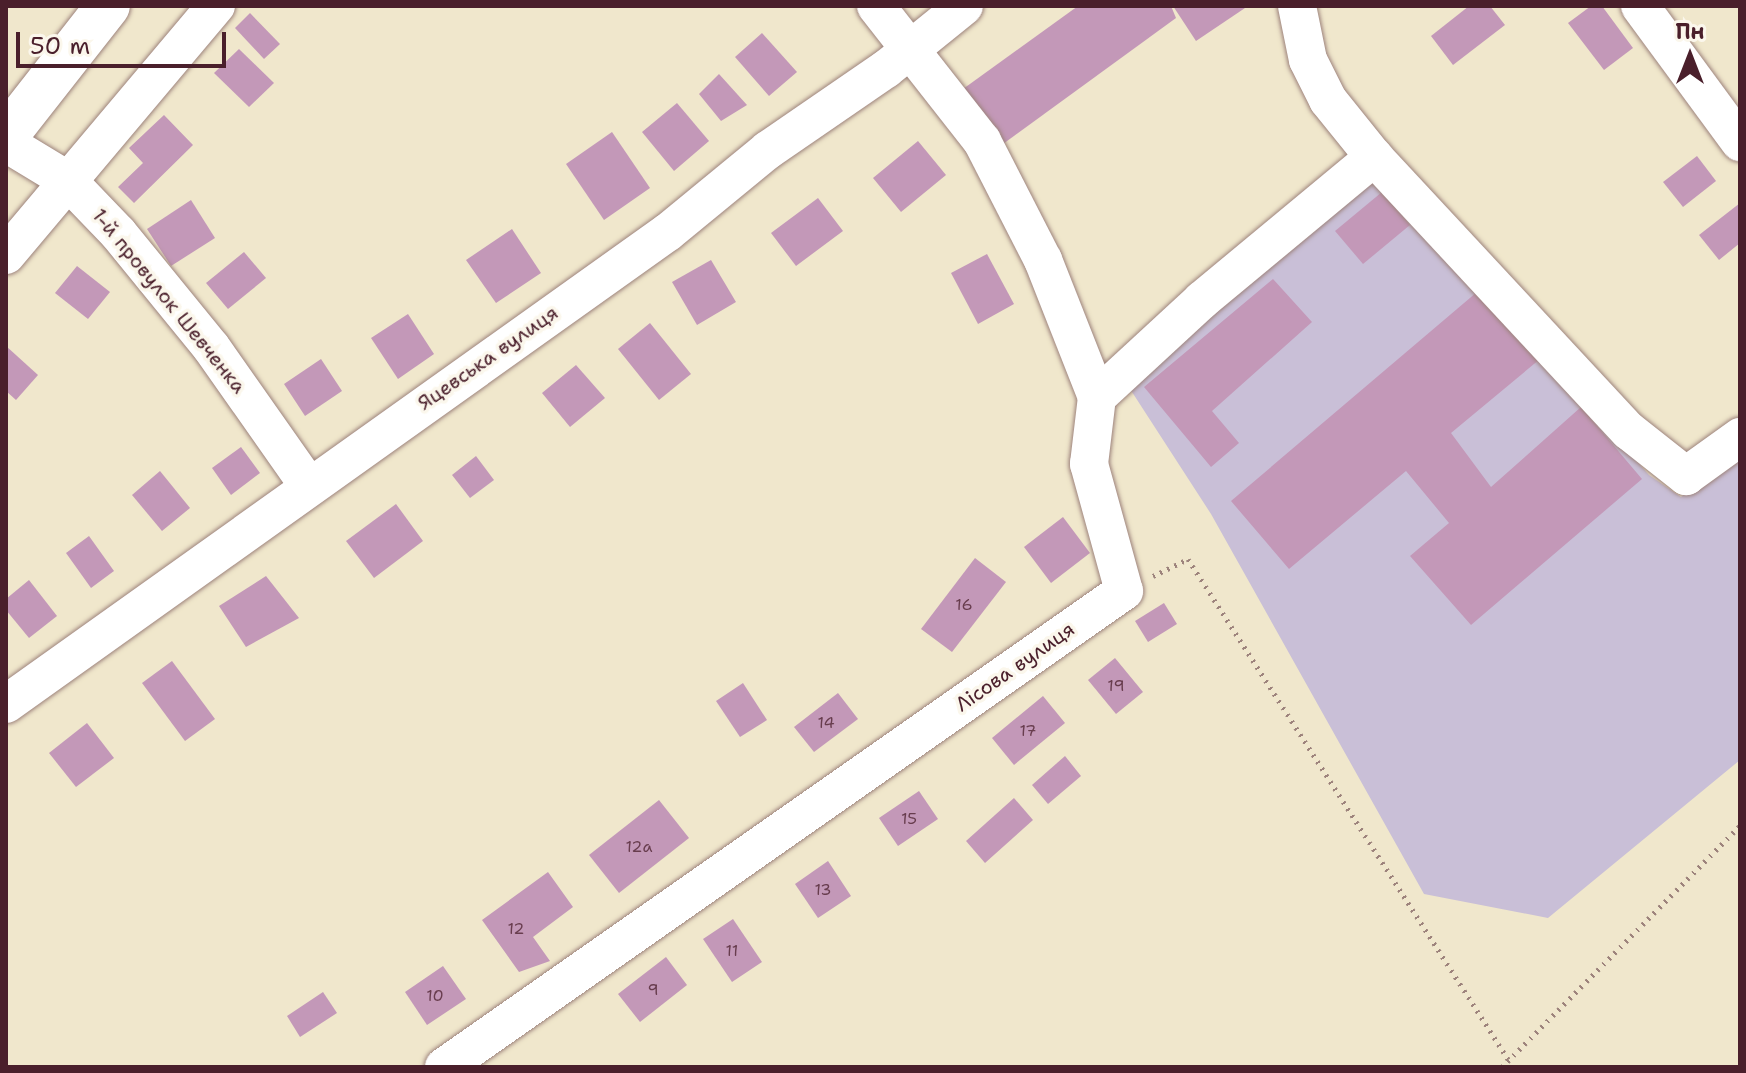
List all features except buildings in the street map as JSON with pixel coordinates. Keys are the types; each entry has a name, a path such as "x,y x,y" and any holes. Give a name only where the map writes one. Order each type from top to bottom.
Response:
{"main road":[{"path":"6,136 108,6"}],"street":[{"path":"6,255 216,6"},
{"path":"876,6 982,141 1043,260 1097,397 1089,464 1124,591"},
{"name":"Яцевська вулиця","path":"6,704 308,485 668,232 768,150 886,69 906,48 964,6"},
{"path":"1297,6 1308,60 1328,100 1374,157 1629,431 1686,476 1740,437"},
{"path":"1640,6 1740,142"},
{"name":"1-й провулок Шевченка","path":"6,143 67,180 118,233 211,347 308,485"},
{"path":"1097,397 1202,300 1374,157"},
{"name":"Лісова вулиця","path":"444,1067 1124,591"}],"path":[{"path":"1124,591 1188,559 1508,1059"},
{"path":"1502,1067 1740,826"}],"shaded area":[{"path":"1370,178 1584,401 1649,475 1681,497 1740,454 1740,760 1548,918 1424,894 1211,514 1121,375"}]}
